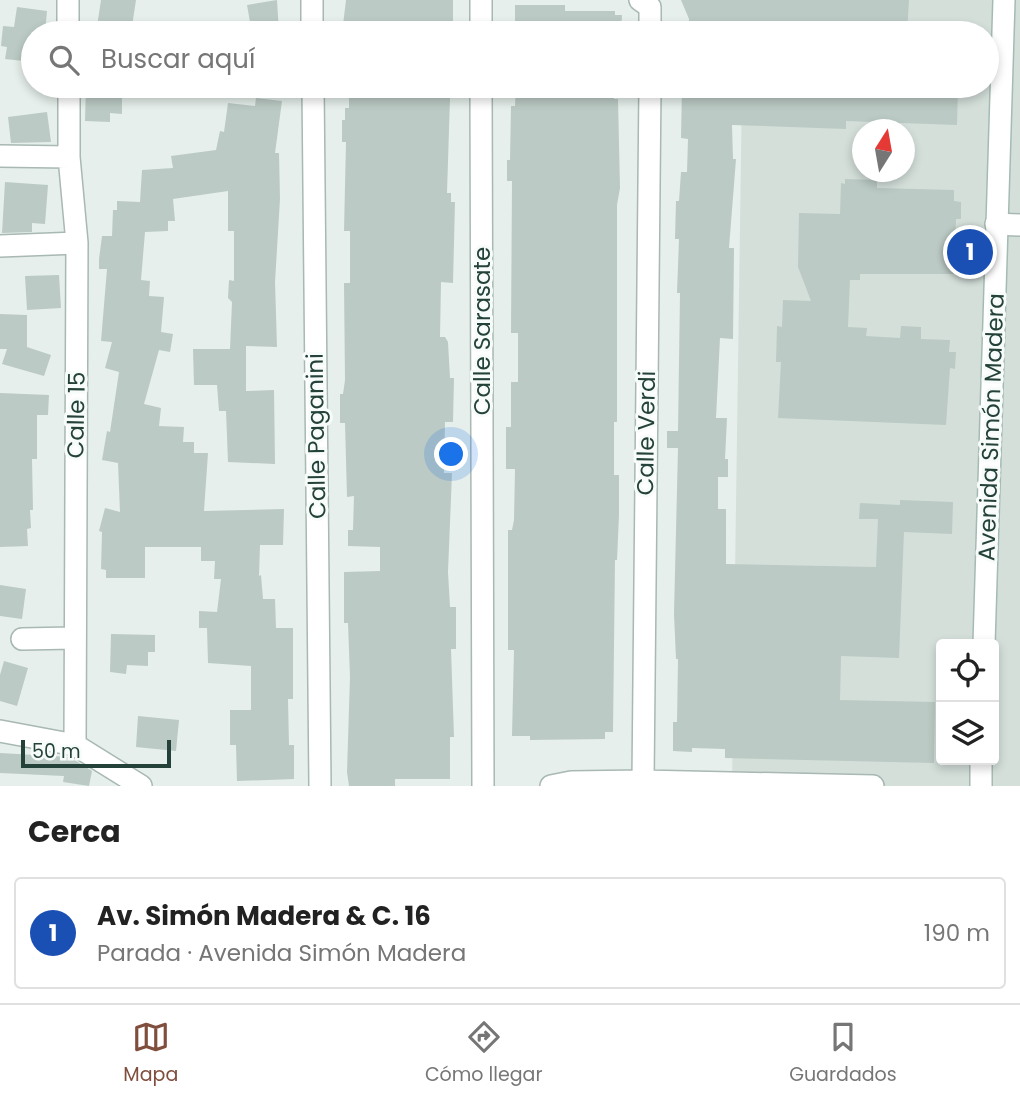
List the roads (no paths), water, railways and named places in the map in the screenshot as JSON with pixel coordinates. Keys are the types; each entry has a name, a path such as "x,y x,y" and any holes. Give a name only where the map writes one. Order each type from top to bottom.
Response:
{"street":[{"path":"68,0 68,21"},
{"path":"312,0 312,21"},
{"path":"481,0 481,21"},
{"path":"640,0 650,7 650,21"},
{"name":"Avenida Simón Madera","path":"985,639 1004,0"},
{"name":"Calle 15","path":"69,98 69,157 78,243 75,746"},
{"name":"Calle Paganini","path":"313,98 320,786"},
{"name":"Calle Sarasate","path":"481,98 483,786"},
{"name":"Calle Verdi","path":"643,781 650,98"},
{"path":"0,156 69,157"},
{"path":"996,225 1020,225"},
{"path":"0,246 78,243"},
{"path":"22,639 74,638"},
{"path":"0,731 75,746 141,786"},
{"path":"981,765 981,786"},
{"path":"551,786 571,782 643,781 873,786"}],"place":[{"name":"Av. Simón Madera & C. 16","path":"970,252"}]}
